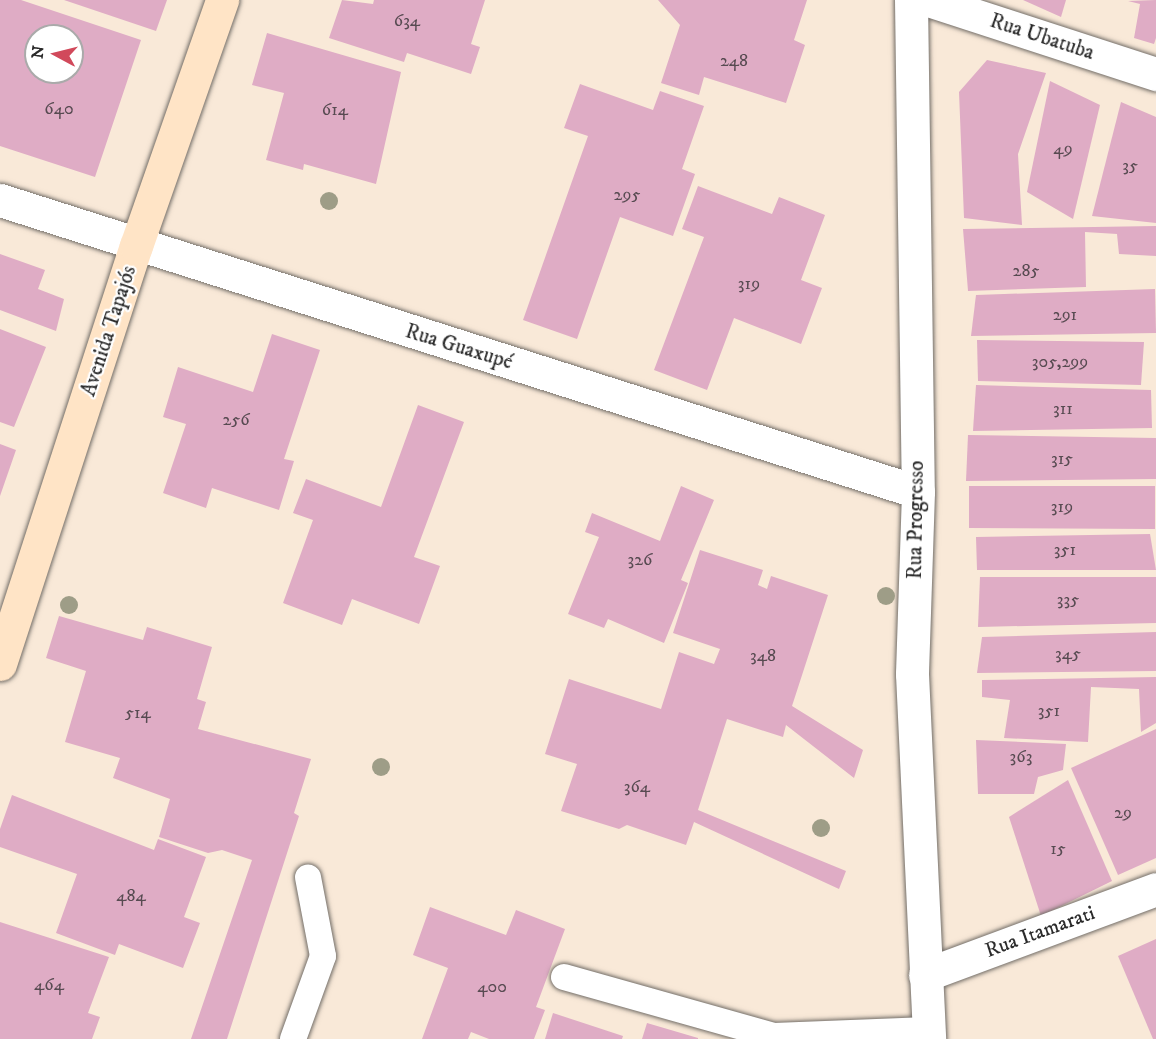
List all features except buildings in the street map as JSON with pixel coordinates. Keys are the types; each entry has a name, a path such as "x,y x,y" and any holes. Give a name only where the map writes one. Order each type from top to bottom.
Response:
{"main road":[{"name":"Avenida Tapajós","path":"0,663 136,246 222,0"}],"street":[{"name":"Rua Progresso","path":"911,0 918,492 912,674 924,975 929,1035"},
{"name":"Rua Ubatuba","path":"928,0 1156,74"},
{"name":"Rua Guaxupé","path":"0,200 136,246 918,492"},
{"name":"Rua Itamarati","path":"924,975 1156,889"}],"lane":[{"path":"293,1039 323,957 308,877"},
{"path":"564,977 774,1036 929,1035"}]}
